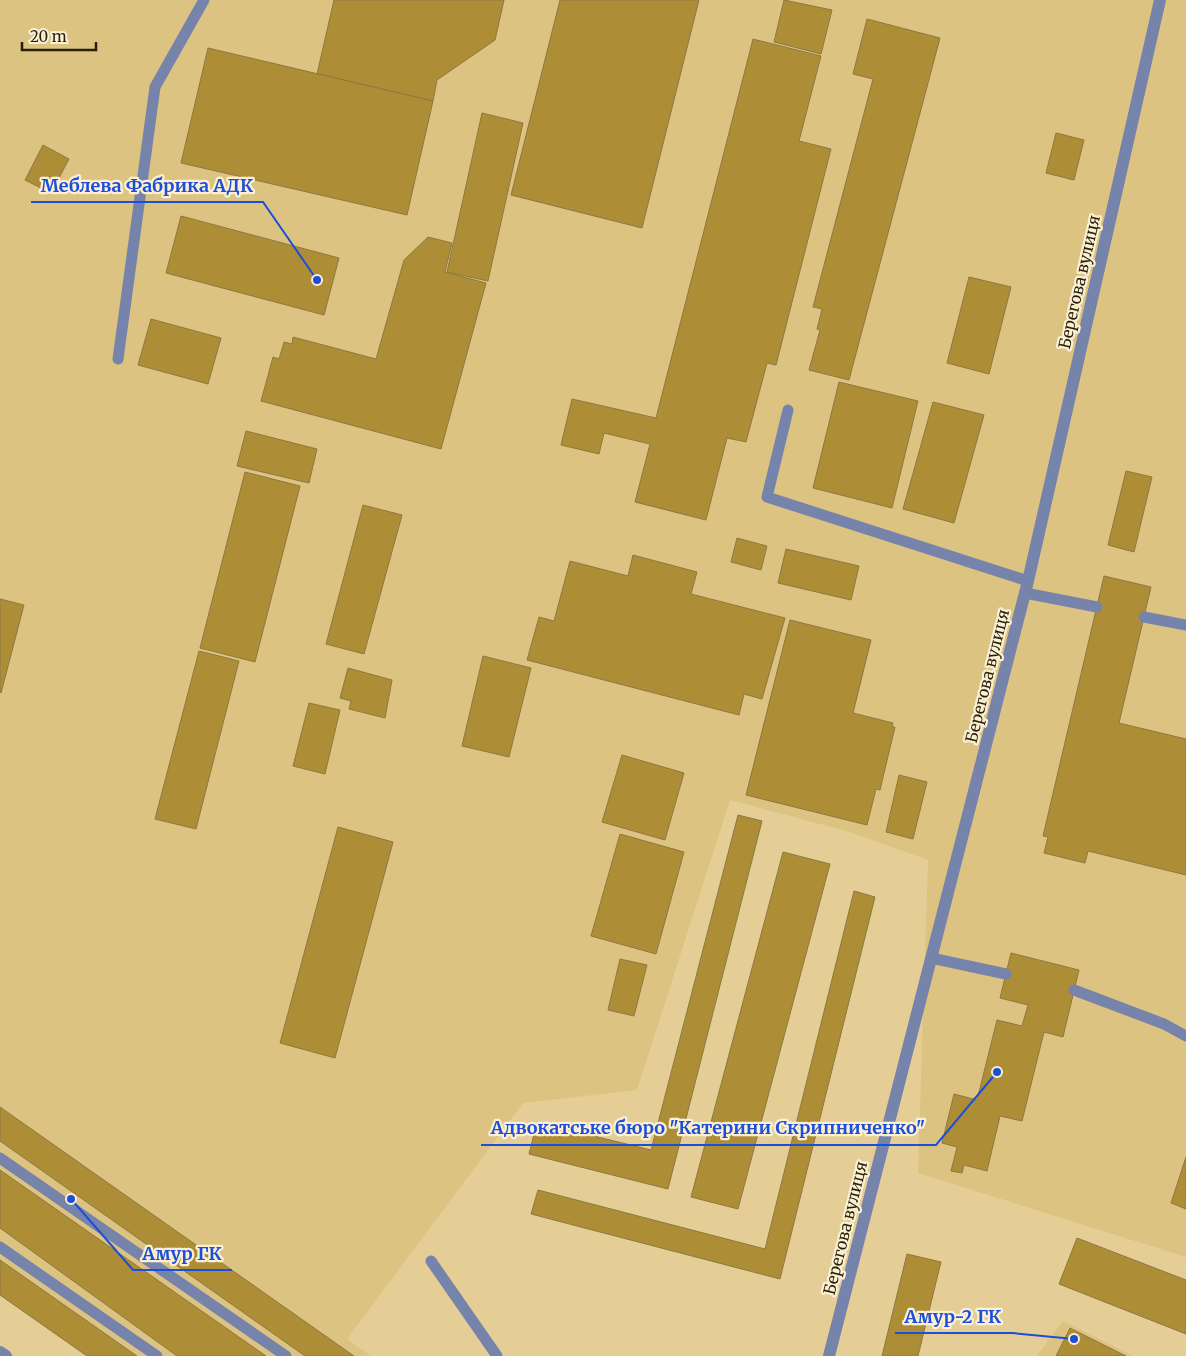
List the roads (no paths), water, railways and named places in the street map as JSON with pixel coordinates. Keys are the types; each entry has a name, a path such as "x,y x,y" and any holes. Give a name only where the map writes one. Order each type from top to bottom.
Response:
{"street":[{"name":"Берегова вулиця","path":"829,1356 1026,587 1160,0"},
{"path":"0,1352 6,1356"}],"lane":[{"path":"118,360 155,87 204,0"},
{"path":"788,410 767,497 1026,587 1097,608"},
{"path":"1144,617 1186,625"},
{"path":"931,958 1006,974"},
{"path":"1074,990 1164,1024 1186,1036"},
{"path":"0,1158 286,1356"},
{"path":"0,1247 157,1356"},
{"path":"432,1261 498,1356"}],"place":[{"name":"Меблева Фабрика АДК","path":"317,280"},
{"name":"Адвокатське бюро \"Катерини Скрипниченко\"","path":"997,1072"},
{"name":"Амур ГК","path":"71,1199"},
{"name":"Амур-2 ГК","path":"1074,1339"}]}
